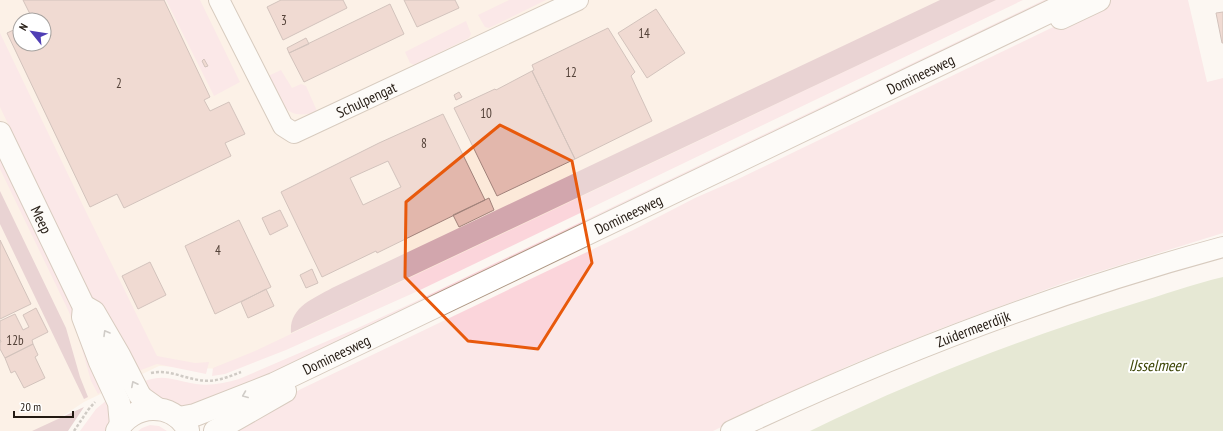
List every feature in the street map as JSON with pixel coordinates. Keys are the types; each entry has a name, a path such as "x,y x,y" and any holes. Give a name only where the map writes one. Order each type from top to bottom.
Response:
{"main road":[{"name":"Domineesweg","path":"184,425 195,415 274,384 1074,0"},
{"name":"Domineesweg","path":"215,431 299,384 1100,0"},
{"name":"Meep","path":"0,133 84,307 83,317 100,362 119,403 119,428"},
{"name":"Meep","path":"84,307 94,312 142,398 156,408"},
{"path":"119,428 130,415 142,410 156,408 172,413 184,425"}],"street":[{"name":"Schulpengat","path":"219,0 283,126 294,133 578,0"},
{"name":"Zuidermeerdijk","path":"731,431 866,370 971,328 1062,296 1223,247"}],"path":[{"path":"74,431 96,401"}],"highlighted area":[{"path":"500,125 572,161 592,263 538,349 468,341 405,277 406,202"}],"shaded area":[{"path":"0,0 1002,0 220,369 159,366 84,402 40,431 0,431"},
{"path":"166,0 200,0 240,82 214,96"},
{"path":"509,0 546,0 489,28 485,27 478,15"},
{"path":"940,0 996,0 291,333 291,324 298,310 310,300 332,288"},
{"path":"996,0 1023,0 418,291 286,350 225,374 212,376 213,368 255,351"},
{"path":"1044,0 1052,0 330,351 198,406 180,407 153,395 142,382 150,379 169,378 188,383 207,385 239,379 408,305"},
{"path":"1109,0 1188,0 1207,82 1223,78 1223,233 1069,281 942,328 848,366 713,431 226,431 301,389"},
{"path":"466,21 471,34 469,38 414,65 410,63 405,52"},
{"path":"0,33 157,356 195,363 209,362 206,374 157,364 136,372 83,282 0,107"},
{"path":"281,70 292,88 301,84 306,86 317,111 306,114 298,114 291,112 285,107 266,77"},
{"path":"0,157 77,319 104,390 98,394 91,381 80,342 69,312 0,169"},
{"path":"0,191 66,328 80,377 88,397 84,399 0,224"},
{"path":"108,399 110,421 106,431 80,431 96,409"},
{"path":"84,407 68,431 32,431"},
{"path":"150,425 159,426 167,431 138,431"}],"water":[{"name":"IJsselmeer","path":"1223,277 1223,431 810,431 889,394 969,361 1092,317 1189,286"}],"building":[{"path":"23,0 164,0 210,97 204,100 210,111 229,102 245,134 225,143 231,156 124,208 117,194 90,207 16,52 52,52 52,12 29,12"},
{"path":"281,0 343,0 347,8 283,40 267,7"},
{"path":"404,0 455,0 459,8 417,27"},
{"path":"390,4 404,34 304,82 289,53"},
{"path":"656,9 685,53 647,78 618,33"},
{"path":"1223,12 1223,43 1222,43 1216,13"},
{"path":"608,28 635,72 631,76 652,121 575,159 532,71 534,70 532,65"},
{"path":"12,31 12,43 7,33"},
{"path":"306,38 309,44 289,53 287,48"},
{"path":"204,59 208,66 205,67 202,61"},
{"path":"532,71 575,159 497,196 454,108 495,89 496,90"},
{"path":"459,92 462,97 456,100 454,95"},
{"path":"443,114 485,200 377,253 376,251 322,277 281,192 379,143","holes":["388,161 401,187 363,205 350,178"]},
{"path":"489,198 494,210 459,227 453,215"},
{"path":"280,210 288,226 270,235 262,218"},
{"path":"239,220 271,287 215,314 185,246"},
{"path":"0,240 31,304 0,319"},
{"path":"150,262 166,295 138,309 122,276"},
{"path":"312,269 318,283 306,288 300,275"},
{"path":"266,289 274,306 248,318 241,302"},
{"path":"36,308 48,332 32,340 33,344 5,358 0,349 0,321 15,314 23,330 29,327 23,315"},
{"path":"33,344 38,355 35,357 45,378 24,388 15,371 11,373 5,358"}]}
